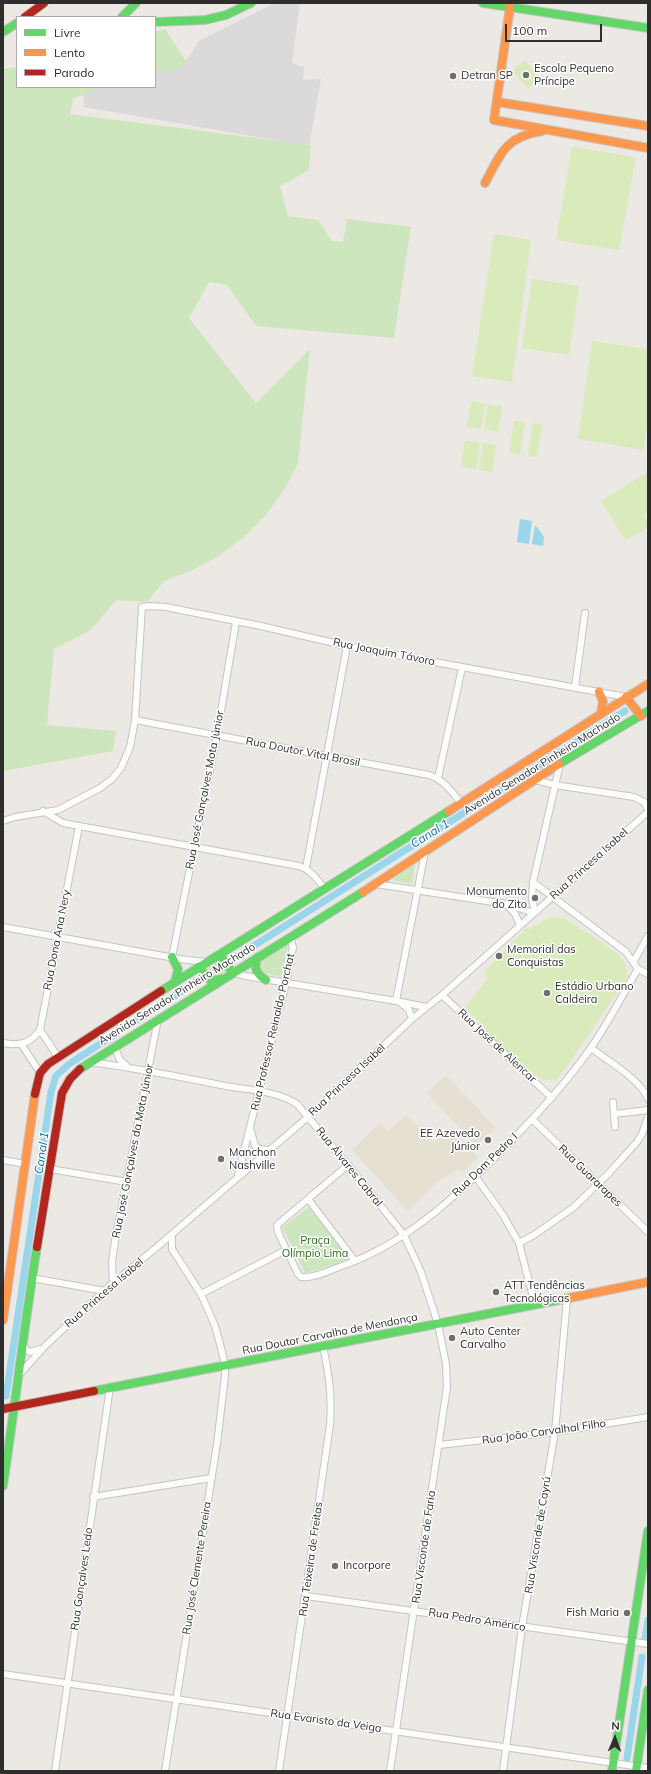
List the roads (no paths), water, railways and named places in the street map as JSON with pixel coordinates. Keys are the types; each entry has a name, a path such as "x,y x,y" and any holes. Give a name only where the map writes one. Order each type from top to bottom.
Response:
{"main road":[{"path":"26,16 44,3"},
{"path":"123,16 136,3"},
{"path":"156,22 199,21 216,18 239,10 251,3"},
{"path":"483,3 510,5 648,28"},
{"path":"510,5 495,117 549,130 648,148"},
{"path":"3,32 16,23"},
{"path":"496,104 648,126"},
{"path":"485,183 500,154 511,141 524,134 549,130"},
{"name":"Avenida Senador Pinheiro Machado","path":"40,1074 48,1064 58,1056 648,684"},
{"path":"599,692 603,701 601,714"},
{"path":"626,697 645,714"},
{"name":"Avenida Senador Pinheiro Machado","path":"3,1486 15,1406 22,1341 62,1093 70,1078 114,1046 220,979 376,884 560,764 645,714"},
{"path":"215,956 224,960 232,972"},
{"path":"172,957 178,968 175,982"},
{"path":"258,957 254,965 255,970 266,980"},
{"path":"198,967 211,981 220,979"},
{"path":"3,1320 6,1280 40,1074"},
{"name":"Rua Doutor Carvalho de Mendonça","path":"3,1409 648,1282"},
{"path":"613,1767 648,1532"},
{"path":"636,1769 648,1690"}],"street":[{"name":"Rua Joaquim Távora","path":"135,720 142,608 150,606 166,607 261,626 347,646 462,668 626,697"},
{"path":"575,687 585,613"},
{"name":"Rua José Gonçalves Mota Júnior","path":"172,957 217,735 236,622"},
{"path":"306,868 347,646"},
{"path":"461,803 444,782 438,778 462,668"},
{"name":"Rua Doutor Vital Brasil","path":"135,720 429,775 438,778"},
{"path":"3,821 43,811 58,810 91,793 112,779 121,768 126,758 130,747 135,720"},
{"path":"376,884 418,889 506,904 534,912 532,892 533,882 560,764"},
{"path":"536,780 555,785 634,797 644,802 648,811"},
{"path":"43,811 63,822 79,826 306,868 324,888"},
{"name":"Rua Princesa Isabel","path":"18,1376 46,1346 113,1283 308,1117 412,1019 442,995 648,811"},
{"name":"Rua Dona Ana Nery","path":"40,1030 79,826"},
{"path":"398,1001 425,852"},
{"path":"533,882 626,952 634,961 638,969 648,974"},
{"path":"506,904 515,914 520,925"},
{"path":"3,927 180,959 207,961"},
{"path":"634,961 648,936"},
{"name":"Rua Professor Reinaldo Porchat","path":"238,1176 286,983 293,947 290,937"},
{"path":"180,959 198,967"},
{"name":"Rua Dom Pedro I","path":"308,1199 277,1225 278,1232 298,1274 305,1278 355,1261 404,1235 435,1212 475,1176 552,1098 591,1048 638,969"},
{"path":"232,972 266,980 398,1001 426,1007"},
{"name":"Rua José de Alencar","path":"442,995 552,1098"},
{"path":"398,1001 409,1010 412,1019"},
{"name":"Rua José Gonçalves da Mota Júnior","path":"113,1283 114,1252 158,1019"},
{"path":"3,1043 22,1045 33,1038 40,1030 58,1056"},
{"path":"22,1045 40,1074"},
{"path":"114,1046 120,1060 129,1067"},
{"path":"591,1048 642,1088 648,1099"},
{"name":"Rua Álvares Cabral","path":"90,1062 129,1067 260,1092 292,1101 308,1117 404,1235 421,1272 438,1324"},
{"path":"613,1102 615,1127"},
{"path":"614,1114 648,1110"},
{"path":"519,1243 534,1235 574,1207 598,1184 637,1142 642,1134 648,1117"},
{"name":"Rua Guararapes","path":"532,1119 648,1232"},
{"path":"250,1128 255,1146 260,1149 268,1150"},
{"path":"3,1160 25,1164"},
{"path":"348,1165 308,1199 355,1261"},
{"path":"50,1169 127,1182"},
{"path":"475,1176 503,1215 519,1243 535,1305"},
{"path":"157,1247 172,1249 172,1234"},
{"name":"Rua José Clemente Pereira","path":"166,1771 211,1478 223,1395 225,1365 215,1326 201,1294 172,1249"},
{"path":"201,1294 286,1250"},
{"path":"32,1278 105,1291"},
{"name":"Rua Visconde de Cayrú","path":"503,1771 522,1627 555,1432 567,1299"},
{"name":"Rua Visconde de Faria","path":"390,1771 440,1445 448,1376 438,1324"},
{"name":"Rua Princesa Isabel","path":"22,1341 25,1348 30,1352 46,1346"},
{"name":"Rua Teixeira de Freitas","path":"279,1771 306,1596 332,1402 331,1381 323,1346"},
{"name":"Rua Gonçalves Ledo","path":"55,1771 93,1497 110,1387"},
{"name":"Rua João Carvalhal Filho","path":"440,1445 555,1432 648,1418"},
{"path":"93,1497 211,1478"},
{"name":"Rua Pedro Américo","path":"306,1596 648,1644"},
{"name":"Rua Evaristo da Veiga","path":"3,1674 506,1748 613,1767 636,1769 648,1768"}],"water":[{"path":"520,519 532,521 529,544 517,542"},
{"path":"535,526 544,537 543,546 532,544"}],"waterway":[{"name":"Canal 1","path":"236,957 625,711"},
{"name":"Canal 1","path":"6,1396 51,1092 56,1076 69,1064 196,982"},
{"path":"645,1639 648,1620"},
{"path":"627,1758 642,1657"}],"place":[{"name":"Escola Pequeno Príncipe","path":"526,75"},
{"name":"Detran SP","path":"453,76"},
{"name":"Monumento do Zito","path":"535,898"},
{"name":"Memorial das Conquistas","path":"499,956"},
{"name":"Estádio Urbano Caldeira","path":"547,993"},
{"name":"EE Azevedo Júnior","path":"488,1140"},
{"name":"Manchon Nashville","path":"221,1159"},
{"name":"ATT Tendências Tecnológicas","path":"496,1292"},
{"name":"Auto Center Carvalho","path":"452,1338"},
{"name":"Incorpore","path":"335,1566"},
{"name":"Fish Maria","path":"627,1613"}],"park label":[{"name":"Praça Olímpio Lima","path":"315,1247"}]}
